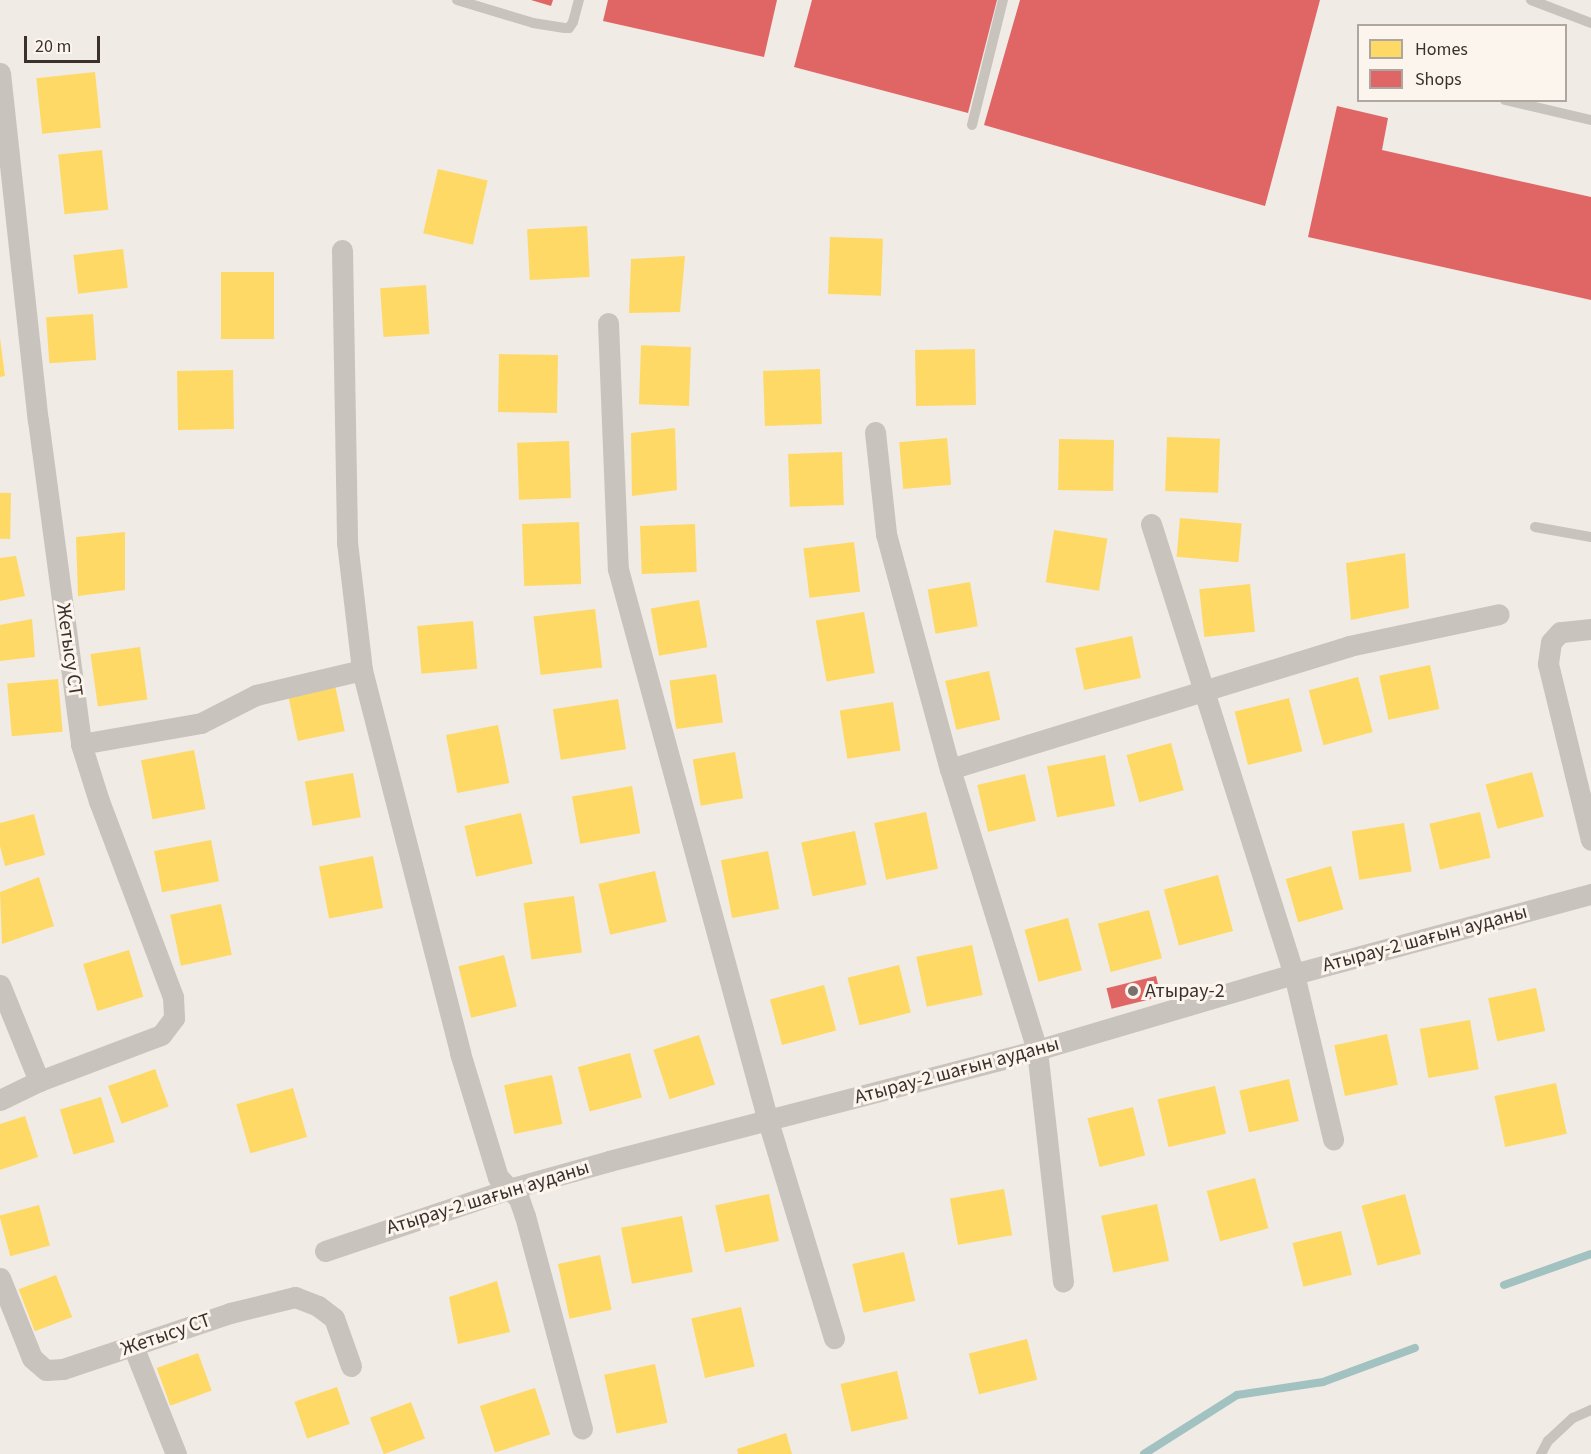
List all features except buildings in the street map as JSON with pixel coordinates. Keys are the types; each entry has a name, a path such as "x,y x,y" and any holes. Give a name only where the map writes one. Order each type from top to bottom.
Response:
{"street":[{"name":"Жетысу СТ","path":"0,73 38,420 81,744 99,801 173,997 174,1018 161,1035 39,1082 0,1100"},
{"path":"342,250 347,542 363,670 460,1053 498,1178 519,1199 525,1216 582,1428"},
{"path":"608,323 618,569 768,1121 834,1338"},
{"path":"875,432 886,534 950,769 1037,1050 1063,1282"},
{"path":"1151,524 1294,974 1333,1139"},
{"path":"950,769 1349,646 1499,614"},
{"path":"1591,629 1560,632 1551,642 1548,664 1591,840"},
{"path":"81,744 201,723 256,695 363,670"},
{"name":"Атырау-2 шағын ауданы","path":"325,1251 509,1189 1037,1050 1294,974 1591,894"},
{"path":"0,985 39,1082"},
{"name":"Жетысу СТ","path":"0,1278 32,1358 46,1370 63,1369 230,1313 295,1297 318,1306 334,1318 351,1366"},
{"path":"133,1346 176,1454"}],"lane":[{"path":"457,0 533,23 569,28 579,0"},
{"path":"972,125 1003,0"},
{"path":"1531,0 1591,23"},
{"path":"1514,102 1591,120"},
{"path":"1535,527 1591,537"},
{"path":"1540,1454 1548,1441 1572,1418 1591,1410"}],"waterway":[{"path":"1504,1285 1591,1254"},
{"path":"1144,1454 1237,1395 1323,1382 1415,1348"}],"place":[{"name":"Атырау-2","path":"1133,991"}]}
